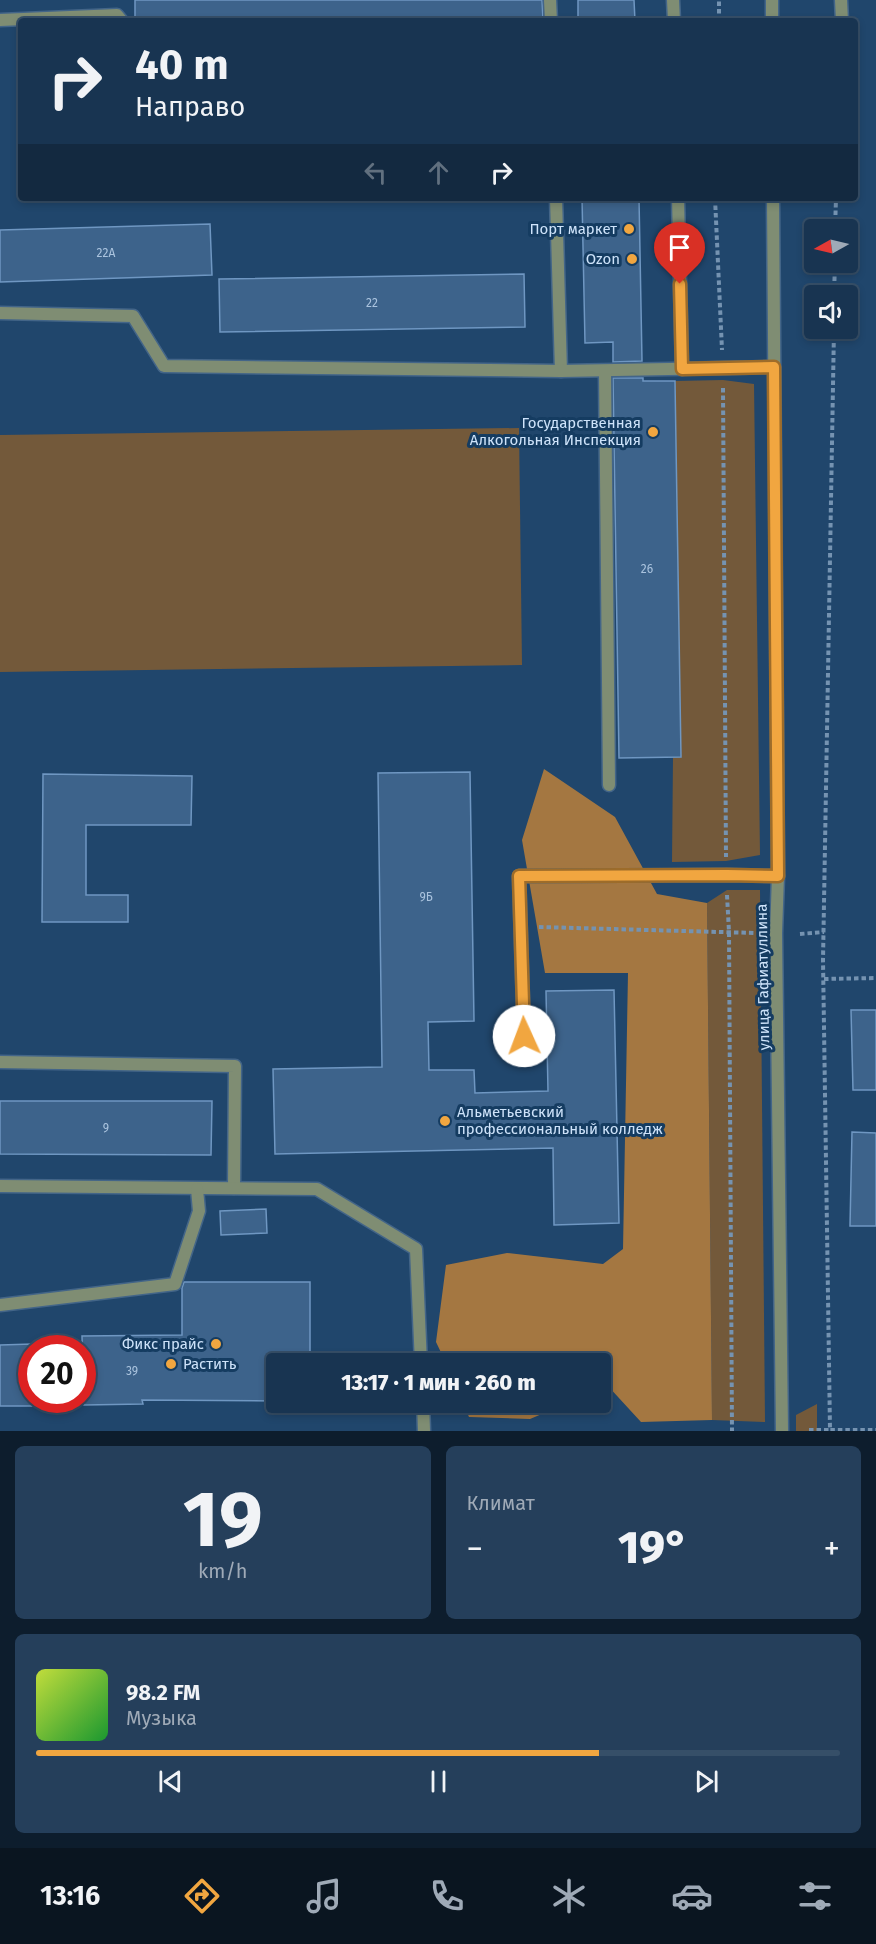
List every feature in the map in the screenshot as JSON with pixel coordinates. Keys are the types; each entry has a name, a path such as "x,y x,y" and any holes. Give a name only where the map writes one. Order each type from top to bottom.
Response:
{"street":[{"path":"549,0 550,18"},
{"path":"673,0 674,18"},
{"path":"772,0 772,18"},
{"path":"841,0 842,18"},
{"path":"47,18 117,15 120,18"},
{"path":"0,20 18,19"},
{"path":"556,201 561,371"},
{"path":"678,201 682,369"},
{"name":"улица Гафиатуллина","path":"773,201 778,876 776,933 782,1431"},
{"path":"0,313 133,315 164,366 561,371 774,367"},
{"path":"604,370 609,785"},
{"path":"524,1036 519,876 778,876"},
{"path":"0,1062 235,1066 234,1188"},
{"path":"0,1186 317,1189 416,1249 421,1353"},
{"path":"0,1305 175,1284 199,1211 197,1189"},
{"path":"423,1413 424,1431"}],"path":[{"path":"719,0 719,18"},
{"path":"715,201 723,368 732,1431"},
{"path":"835,219 836,201"},
{"path":"830,1431 824,933 834,339"},
{"path":"520,926 760,933"},
{"path":"800,934 824,933"},
{"path":"824,979 876,978"},
{"path":"809,1430 876,1430"}],"shaded area":[{"path":"723,380 754,384 760,855 726,861 672,862 673,757 681,757 675,381"},
{"path":"519,428 522,665 0,672 0,435"},
{"path":"544,769 615,817 657,894 707,903 712,1420 641,1422 611,1389 611,1353 441,1353 436,1342 446,1265 507,1253 603,1264 623,1249 628,973 545,973 522,840"},
{"path":"727,890 760,890 765,1422 712,1420 707,903"},
{"path":"817,1404 817,1431 796,1431 796,1415"},
{"path":"467,1413 544,1413 530,1419 469,1417"}],"building":[{"path":"135,0 542,0 543,18 135,18"},
{"path":"578,0 634,0 635,18 578,18"},
{"path":"582,201 639,201 642,361 613,362 613,342 585,343"},
{"path":"210,224 212,275 0,282 0,230"},
{"path":"524,274 525,327 220,332 219,279"},
{"path":"613,378 675,381 681,757 619,758"},
{"name":"Альметьевский профессиональный колледж","path":"470,772 474,1021 428,1022 429,1070 474,1070 475,1093 548,1091 546,991 614,990 619,1223 554,1225 553,1148 275,1154 273,1069 382,1067 378,773"},
{"path":"43,774 192,776 191,825 86,825 86,895 128,895 128,922 42,922"},
{"path":"851,1010 876,1010 876,1090 853,1090"},
{"path":"0,1101 212,1101 211,1155 0,1154"},
{"path":"852,1132 876,1133 876,1226 850,1226"},
{"path":"266,1209 267,1233 221,1235 220,1211"},
{"path":"184,1282 310,1282 310,1353 266,1353 266,1401 142,1400 143,1404 96,1405 96,1336 182,1335"},
{"path":"18,1344 18,1406 0,1406 0,1345"}],"place":[{"name":"Порт маркет","path":"629,229"},
{"name":"Ozon","path":"632,259"},
{"name":"Государственная Алкогольная Инспекция","path":"653,432"},
{"name":"Альметьевский профессиональный колледж","path":"445,1121"},
{"name":"Фикс прайс","path":"216,1344"},
{"name":"Растить","path":"171,1364"}],"route":[{"path":"524,1036 519,876 778,876 774,367 682,369 680,284"}]}
